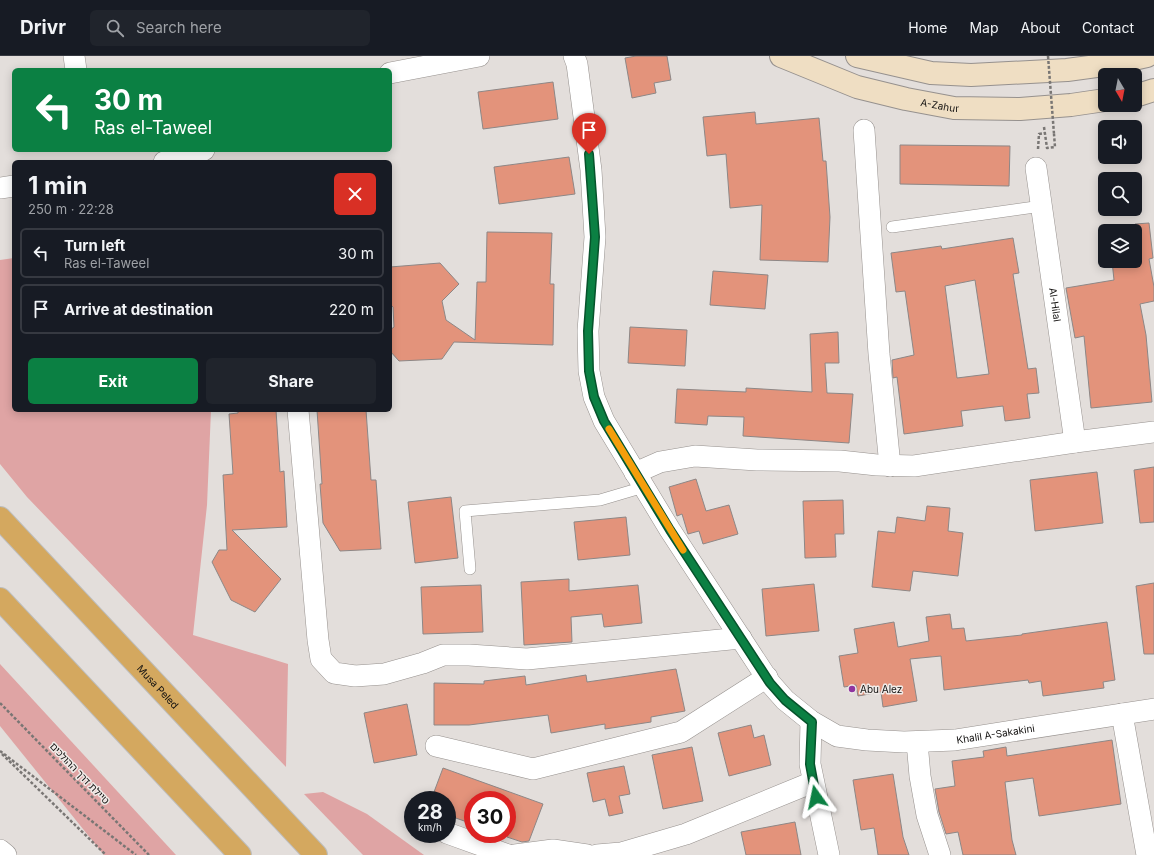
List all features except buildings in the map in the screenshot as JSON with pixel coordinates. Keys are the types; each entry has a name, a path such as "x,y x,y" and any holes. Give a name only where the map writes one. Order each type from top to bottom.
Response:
{"highway":[{"name":"Musa Peled","path":"0,518 316,855"},
{"path":"0,599 240,855"}],"main road":[{"name":"A-Zahur","path":"781,56 857,87 954,108 1034,108 1098,101"},
{"path":"857,56 931,73 971,75 1067,70 1111,64 1147,56"},
{"path":"1142,94 1154,90"}],"street":[{"path":"74,56 76,68"},
{"path":"392,73 478,56"},
{"path":"574,56 577,64 591,170 595,237 588,331 589,371 594,397 604,421 670,530 767,678 785,700 812,722 810,764 829,855"},
{"path":"864,130 879,354 890,466"},
{"path":"172,160 200,152"},
{"name":"Al-Hilal","path":"1036,168 1075,442"},
{"path":"0,188 12,186"},
{"path":"298,412 318,640 321,659 334,673 355,676 384,674 423,663 443,655 527,659 741,638"},
{"path":"640,480 660,462 695,456 757,460 840,461 890,466 914,466 1154,432"},
{"path":"436,746 533,769 681,732 767,678"},
{"name":"Khalil A-Sakakini","path":"812,722 837,736 867,740 916,742 955,740 1154,709"},
{"path":"1122,714 1147,855"},
{"path":"916,742 927,815 940,855"},
{"path":"597,855 621,853 686,834 813,782"},
{"path":"456,836 508,855"},
{"path":"0,850 6,855"},
{"path":"515,855 554,850 587,855"}],"lane":[{"path":"892,227 1042,206"},
{"path":"470,569 466,511 600,500 640,480"}],"path":[{"path":"1045,133 1047,148 1055,147 1048,56"},
{"name":"טיילת דרך ההולכים","path":"0,702 149,855"},
{"path":"0,752 106,855"},
{"path":"0,752 136,855"}],"shaded area":[{"path":"12,258 12,412 211,412 207,505 193,635 288,664 286,767 27,497 0,464 0,260"},
{"path":"0,664 176,855 104,855 0,726"},
{"path":"323,792 367,814 404,841 404,843 407,843 424,855 363,855 304,794"}],"slow traffic":[{"path":"609,429 683,550"}],"place":[{"name":"Abu Alez","path":"852,689"}],"route":[{"path":"589,154 595,237 588,331 589,371 594,397 604,421 670,530 770,683 785,700 812,722 810,764 816,797"}]}
